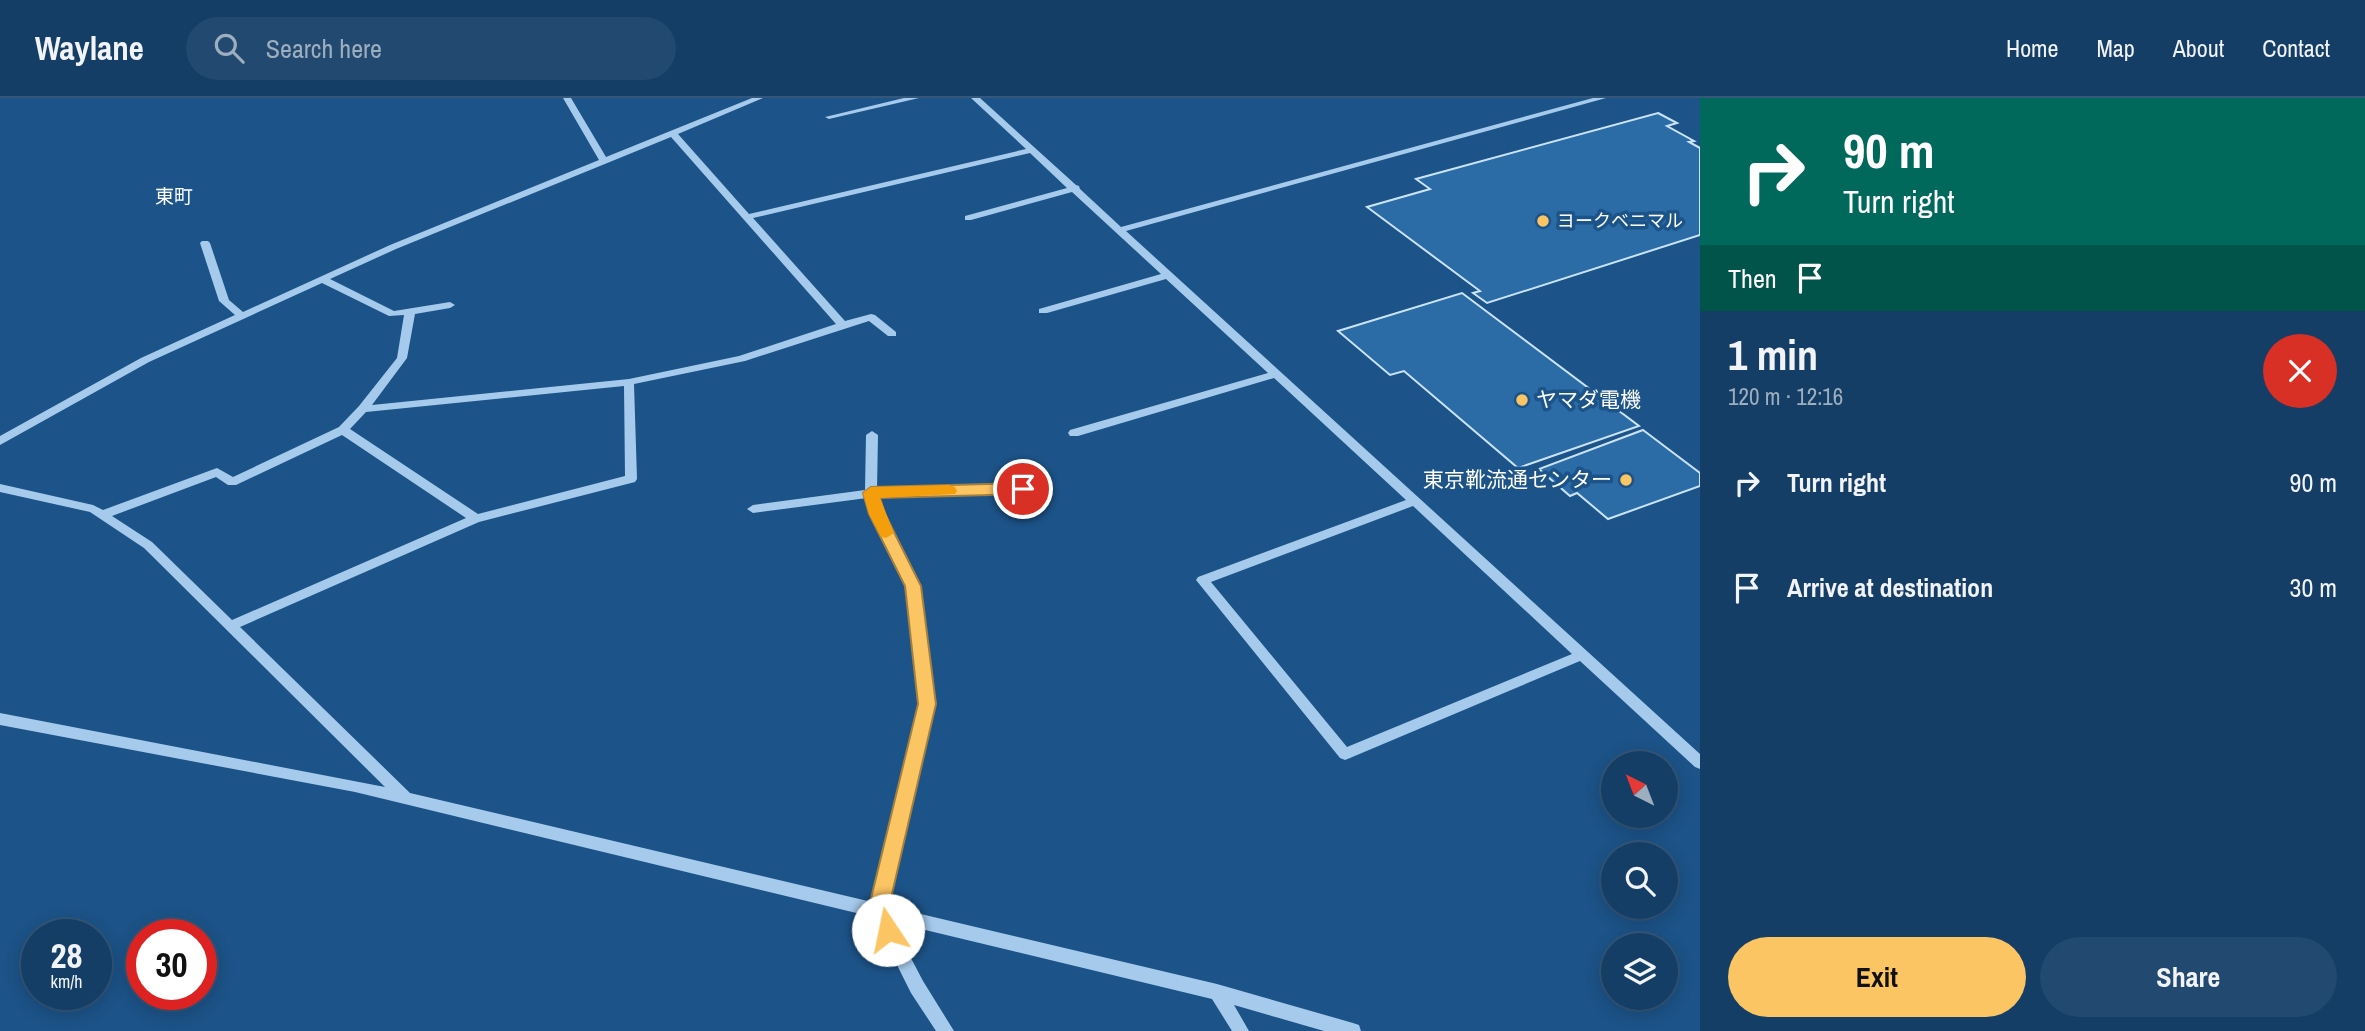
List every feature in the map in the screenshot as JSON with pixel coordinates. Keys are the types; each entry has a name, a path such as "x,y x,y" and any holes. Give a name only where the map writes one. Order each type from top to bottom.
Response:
{"street":[{"path":"567,98 604,161"},
{"path":"0,441 145,360 322,279 759,98"},
{"path":"829,117 915,98"},
{"path":"975,98 1700,763"},
{"path":"1121,230 1602,98"},
{"path":"672,133 844,325"},
{"path":"747,217 1033,150"},
{"path":"968,218 1076,188"},
{"path":"205,243 224,301 242,316"},
{"path":"1042,311 1170,275"},
{"path":"322,279 393,314 450,305"},
{"path":"102,515 217,472 232,482 343,430 363,409 402,358 410,312"},
{"path":"363,409 629,382 741,359 871,317 892,334"},
{"path":"1074,433 1277,374"},
{"path":"230,625 476,519 631,479 629,382"},
{"path":"343,430 476,519"},
{"path":"872,435 871,493 877,514 913,586 927,704 878,911 917,987 946,1031"},
{"path":"0,488 93,509 148,545 406,798"},
{"path":"754,509 871,493 1023,489"},
{"path":"1415,501 1202,580 1345,754 1581,655"},
{"path":"0,719 355,786 1217,992 1353,1031"},
{"path":"1217,992 1241,1031"}],"building":[{"name":"ヨークベニマル","path":"1658,113 1677,123 1667,126 1694,141 1689,142 1700,148 1700,235 1487,303 1473,293 1480,291 1367,207 1430,189 1416,179"},
{"name":"ヤマダ電機","path":"1462,293 1639,426 1518,468 1404,371 1390,375 1338,331"},
{"name":"東京靴流通センター","path":"1643,430 1700,473 1700,486 1608,519 1577,493 1570,496 1539,469"}],"slow traffic":[{"path":"886,533 871,493 949,491"}],"place":[{"name":"ヨークベニマル","path":"1543,221"},
{"name":"ヤマダ電機","path":"1522,400"},
{"name":"東京靴流通センター","path":"1626,480"}],"district":[{"name":"東町","path":"174,196"}],"route":[{"path":"888,930 878,911 927,704 913,586 877,514 871,493 1023,489"}]}
